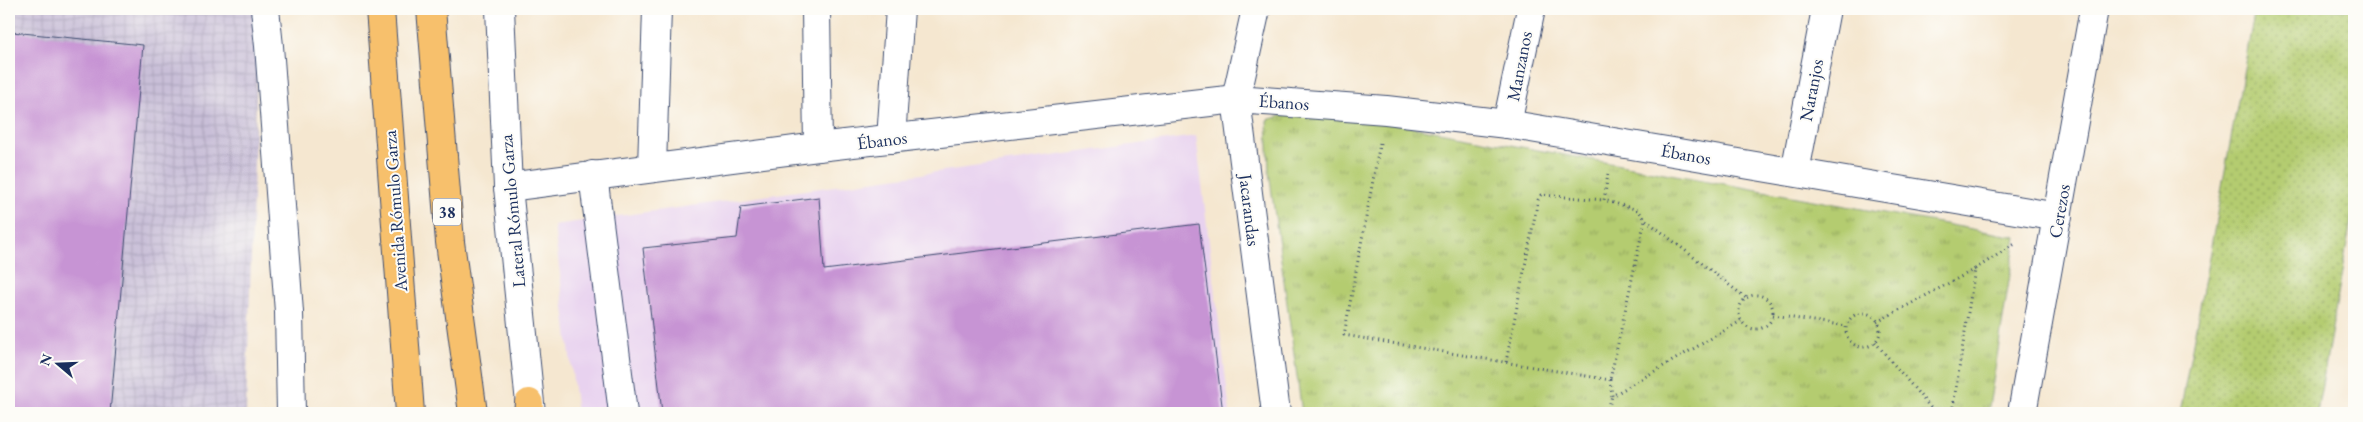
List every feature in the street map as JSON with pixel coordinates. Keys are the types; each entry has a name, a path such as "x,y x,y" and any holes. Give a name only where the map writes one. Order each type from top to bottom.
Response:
{"main road":[{"name":"Avenida Rómulo Garza","path":"380,9 410,413"},
{"name":"38","path":"431,9 450,242 474,413"}],"street":[{"path":"265,9 289,312 291,413"},
{"name":"Lateral Rómulo Garza","path":"500,9 508,187 530,410"},
{"path":"652,167 657,9"},
{"path":"816,9 818,147"},
{"path":"891,138 900,9"},
{"name":"Jacarandas","path":"1256,9 1236,99 1276,413"},
{"name":"Manzanos","path":"1507,124 1531,9"},
{"name":"Naranjos","path":"1795,172 1826,9"},
{"name":"Cerezos","path":"2022,413 2094,9"},
{"name":"Ébanos","path":"508,187 652,167 891,138 1236,99 1386,110 1507,124 2058,217"},
{"path":"593,175 623,413"}],"path":[{"path":"1386,110 1344,335 1610,380"},
{"path":"1604,200 1614,142"},
{"path":"1506,362 1535,211 1541,195 1604,200 1638,210 1645,220 1746,298"},
{"path":"1607,413 1612,396 1610,380 1645,220"},
{"path":"1877,322 1975,269 1952,413"},
{"path":"1752,295 1765,297 1773,308 1773,315 1767,326 1756,330 1744,326 1738,312 1740,304 1752,295"},
{"path":"1861,314 1873,316 1880,332 1875,342 1864,347 1858,346 1849,339 1847,326 1850,320 1861,314"},
{"path":"1773,315 1847,326"},
{"path":"1612,396 1741,321"},
{"path":"1875,342 1935,413"}],"shaded area":[{"path":"9,9 259,9 246,413 9,413"},
{"path":"1196,136 1230,413 577,413 554,225"}],"green space":[{"path":"2255,9 2354,9 2354,204 2317,413 2180,413"},
{"path":"1307,108 2016,237 1988,413 1302,413 1269,172 1267,120"}],"building":[{"path":"9,9 14,9 12,32 143,45 110,413 9,413"},
{"path":"819,197 824,270 1199,224 1223,413 662,413 643,248 737,238 741,207"}]}
